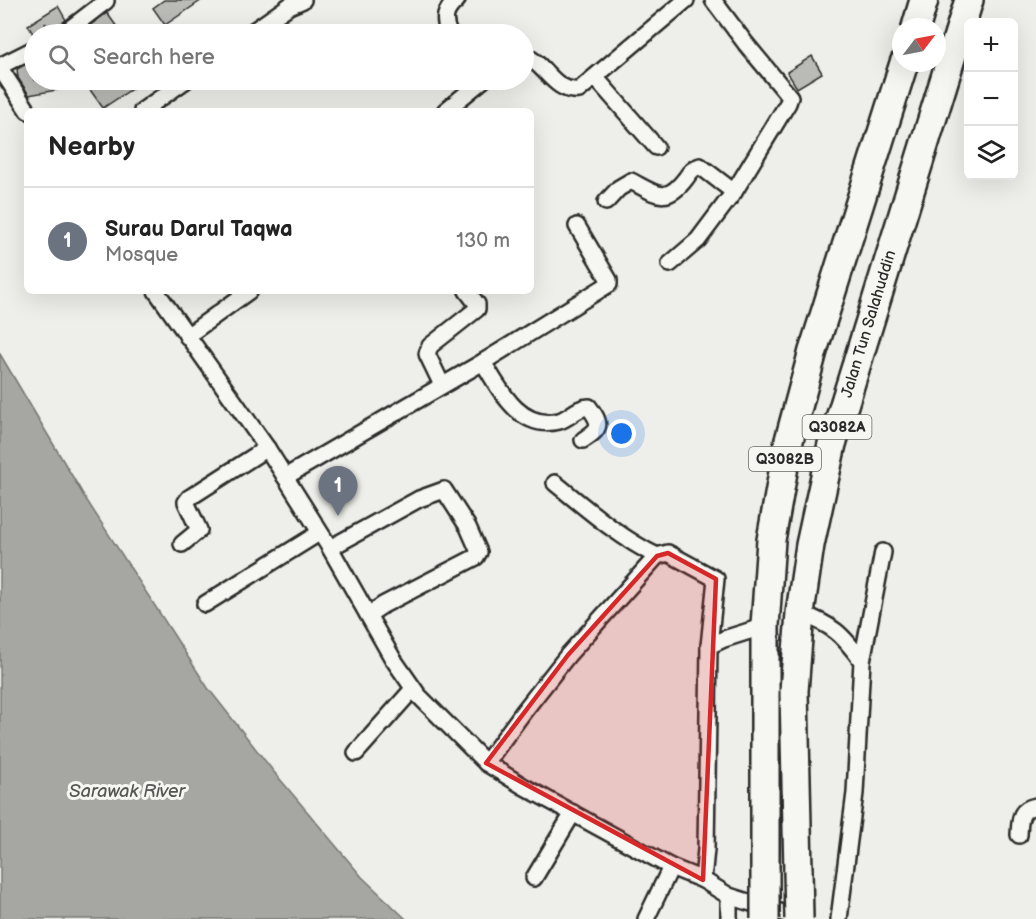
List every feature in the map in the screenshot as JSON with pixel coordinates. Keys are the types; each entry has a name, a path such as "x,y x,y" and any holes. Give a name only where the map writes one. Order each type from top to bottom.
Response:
{"highway":[{"path":"919,18 924,0"},
{"name":"Jalan Tun Salahuddin","path":"800,919 794,691 800,613 810,544 832,444 969,0"},
{"name":"Q3082B","path":"765,919 765,626 771,540 788,444 813,351 901,72"}],"street":[{"path":"445,24 445,14 457,0"},
{"path":"534,61 563,88 570,91 579,90 665,7 686,0"},
{"path":"670,264 698,240 734,192 790,97 746,44 714,0"},
{"path":"76,24 106,1"},
{"path":"263,24 293,2"},
{"path":"24,54 0,67 26,108"},
{"path":"595,77 656,147"},
{"path":"146,108 172,90"},
{"path":"447,108 467,90"},
{"path":"606,202 619,188 631,181 652,192 667,195 674,192 691,171 700,166 734,192"},
{"path":"285,477 483,362 609,284 609,280 578,226"},
{"path":"158,294 267,448 330,548 393,659 413,689 486,763 523,786 671,867 703,880 729,896 800,919"},
{"path":"188,336 245,294"},
{"path":"442,386 427,354 430,346 477,309 477,304 469,294"},
{"path":"483,362 509,404 536,422 549,424 564,420 581,408 589,407 599,424 597,431 583,440"},
{"path":"182,544 199,530 186,502 189,498 267,448"},
{"path":"555,483 598,517 657,556"},
{"path":"330,548 419,499 444,490 468,527 479,552 476,557 382,605 368,615"},
{"path":"205,604 319,533"},
{"path":"839,919 855,793 862,661 882,552"},
{"path":"486,763 568,656 657,556 669,553 716,579 709,646 706,849 703,880"},
{"path":"800,613 826,623 847,640 862,661"},
{"path":"709,646 765,626"},
{"path":"356,753 413,689"},
{"path":"1019,835 1020,816 1025,809 1036,806"},
{"path":"534,878 573,813"},
{"path":"646,919 671,867"},
{"path":"729,896 729,919"}],"highlighted area":[{"path":"668,553 716,579 703,880 486,763 568,655 657,556"}],"water":[{"name":"Sarawak River","path":"0,354 84,496 208,688 274,772 362,877 406,919 0,919"}],"building":[{"path":"164,0 202,0 166,24 153,8"},
{"path":"58,6 66,20 61,24 30,24"},
{"path":"107,13 115,24 92,24"},
{"path":"812,56 822,73 797,88 787,72"},
{"path":"24,65 24,87 18,78 17,69"},
{"path":"26,90 57,90 29,95"},
{"path":"90,90 130,90 103,108"}],"place":[{"name":"Surau Darul Taqwa","path":"338,516"}]}
